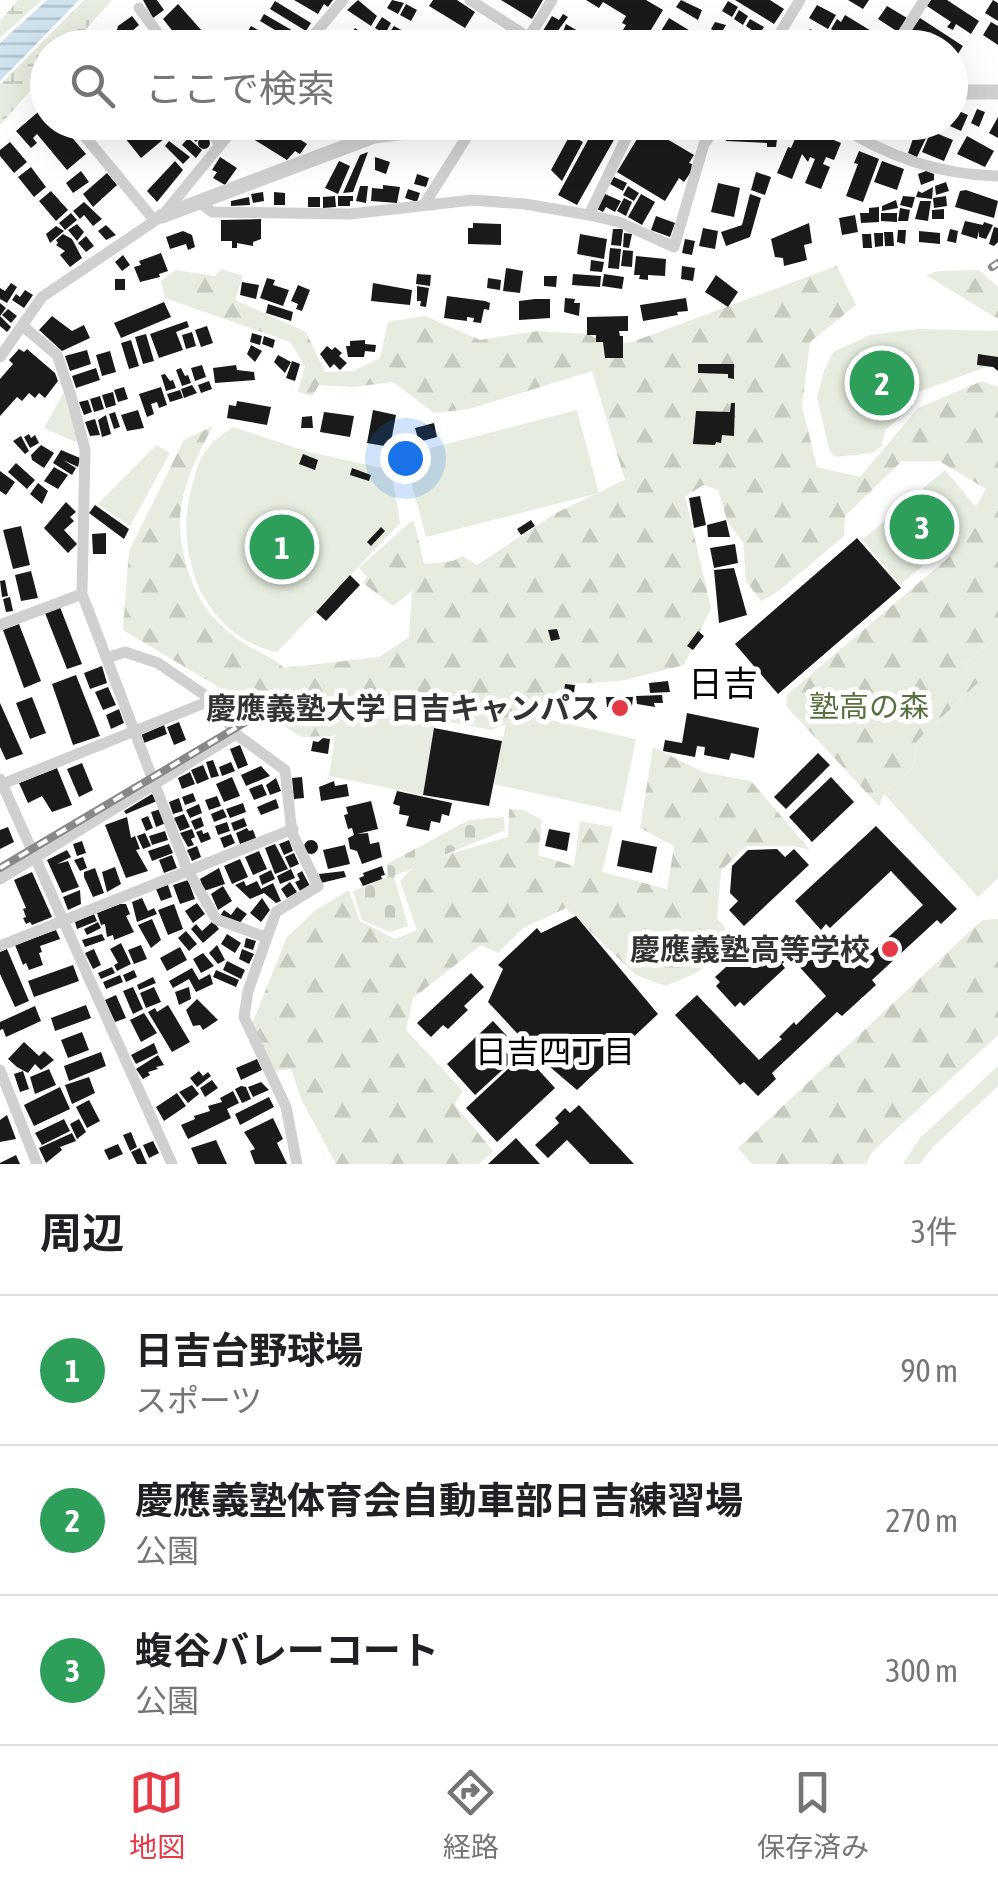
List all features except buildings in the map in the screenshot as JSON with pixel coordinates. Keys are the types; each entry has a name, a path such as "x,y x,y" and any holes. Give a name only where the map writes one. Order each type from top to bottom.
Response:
{"street":[{"path":"318,30 344,0"},
{"path":"470,0 509,30"},
{"path":"533,30 552,0"},
{"path":"782,30 800,0"},
{"path":"905,30 924,0"},
{"path":"139,8 156,30"},
{"path":"968,91 997,90"},
{"path":"89,140 158,218"},
{"path":"216,140 219,146"},
{"path":"158,218 224,140"},
{"path":"0,358 42,297 158,218 363,140"},
{"path":"424,205 468,140"},
{"path":"589,215 625,140"},
{"path":"199,202 212,212 297,214 350,214 472,200 524,204 619,222 674,246 707,140"},
{"path":"863,140 955,175 998,176"},
{"path":"24,327 56,355 84,439 82,594 187,870 216,919 265,937"},
{"path":"0,332 12,342"},
{"path":"0,625 82,594"},
{"path":"107,658 125,652 148,658 212,700 236,734 285,770 292,829 318,886 276,912 248,991 244,1017 286,1106 297,1164"},
{"path":"172,1164 1,783 212,700"},
{"path":"0,879 236,734"},
{"path":"0,946 292,829"},
{"path":"0,1070 37,1164"}],"green space":[{"path":"18,0 42,0 0,38 0,21"},
{"path":"84,0 112,0 85,30 54,30"},
{"path":"30,55 30,91 0,125 0,85"},
{"name":"塾高の森","path":"837,266 856,305 810,342 802,406 817,467 860,477 918,408 982,381 998,387 998,634 965,664 980,681 917,741 914,766 884,794 879,806 786,706 788,694 948,558 986,489 939,461 902,461 845,516 844,536 761,601 746,581 743,542 728,523 718,490 704,485 685,496 711,608 684,665 621,681 568,684 515,721 491,730 444,721 426,734 357,716 333,736 302,737 123,630 129,551 184,440 213,426 183,495 180,532 185,559 200,599 215,619 237,639 284,668 379,657 409,637 412,591 393,606 363,583 367,577 359,568 410,522 414,521 424,564 453,561 462,556 477,565 556,513 625,480 592,371 469,409 434,413 393,382 354,387 319,385 312,396 298,392 305,366 290,342 165,298 161,281 176,270 215,276 222,269 243,276 235,300 306,332 325,372 353,371 380,358 388,322 425,316 480,340 537,331 588,334 608,345 632,342"},
{"path":"979,270 998,287 998,319 926,275 939,271"},
{"path":"918,329 998,331 998,367 986,367 913,394 912,407 885,430 882,446 872,453 835,457 829,449 817,397 833,352 870,335"},
{"path":"65,390 81,437 75,442 44,428"},
{"path":"577,410 599,493 426,537 404,455"},
{"path":"233,427 309,452 391,470 400,523 277,652 251,643 229,628 199,587 191,562 188,509 196,473 214,441"},
{"path":"156,445 170,453 130,526 98,504"},
{"path":"945,470 983,515 900,585 862,540"},
{"path":"998,634 998,878 978,897 884,794 914,766 917,741 980,681 965,664"},
{"path":"340,705 434,728 423,795 329,776"},
{"path":"509,711 636,739 621,812 493,784"},
{"path":"653,747 703,772 751,781 810,850 746,846 721,871 717,918 732,937 698,972 666,986 636,975 566,908 523,928 498,953 481,945 413,998 406,1030 463,1091 454,1104 493,1151 479,1164 336,1164 302,1101 291,1069 275,1071 252,1024 287,937 316,910 349,890 360,921 395,939 417,930 400,881 416,864 508,837 509,809 524,810 542,820 538,855 574,866 580,821 613,827 602,872 667,889 674,846 640,828"},
{"path":"504,817 505,830 394,876 408,926 390,932 362,920 353,891 388,877 387,864 469,820"},
{"path":"998,919 998,1035 873,1151 866,1164 752,1164 738,1148 982,920"},
{"path":"998,1066 998,1086 920,1164 903,1164 920,1138"}],"water":[{"path":"47,0 79,0 50,30 30,30 30,50 0,81 0,43"}],"railway":[{"path":"992,267 998,263"},
{"path":"0,868 261,713"}],"place":[{"name":"慶應義塾体育会自動車部日吉練習場","path":"882,383"},
{"name":"蝮谷バレーコート","path":"922,527"},
{"name":"日吉台野球場","path":"282,547"},
{"name":"慶應義塾大学 日吉キャンパス","path":"620,708"},
{"name":"慶應義塾高等学校","path":"890,949"}],"district":[{"name":"日吉","path":"723,683"},
{"name":"日吉四丁目","path":"555,1051"}]}
